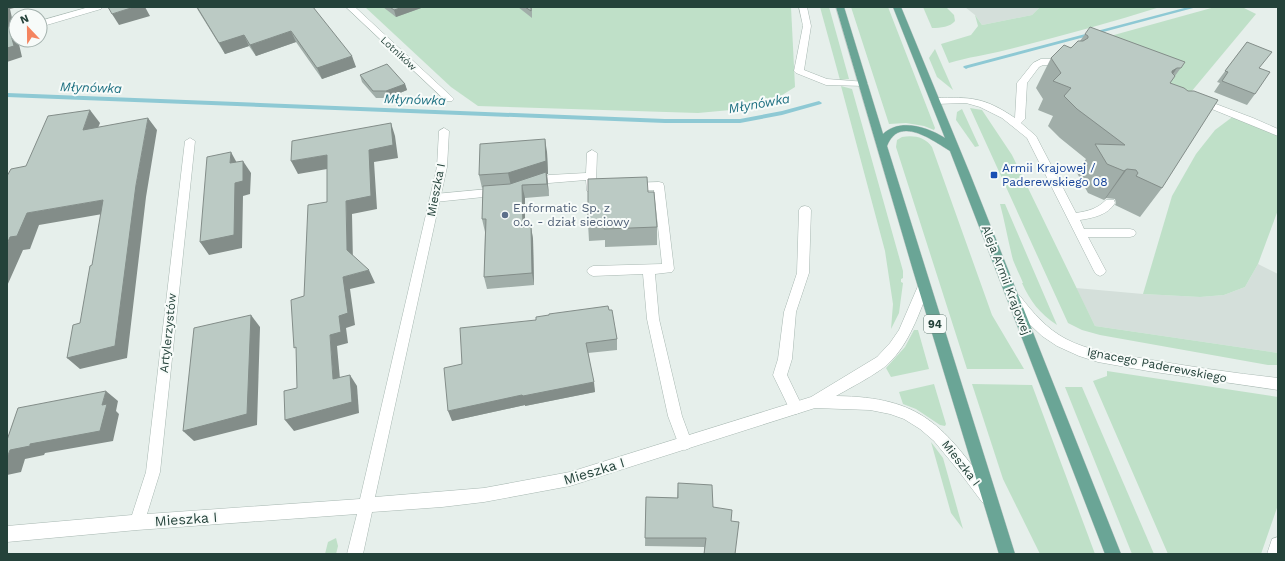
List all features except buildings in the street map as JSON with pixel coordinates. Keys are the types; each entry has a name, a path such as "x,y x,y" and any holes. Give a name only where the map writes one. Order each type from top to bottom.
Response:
{"main road":[{"name":"94","path":"840,7 1007,554"},
{"name":"Aleja Armii Krajowej","path":"897,7 954,148 1113,554"},
{"path":"882,146 887,136 893,131 910,129 925,131 937,136 954,148"}],"street":[{"path":"48,22 98,7"},
{"name":"Lotników","path":"350,7 449,98"},
{"path":"803,7 807,26 799,70 826,82 863,84"},
{"path":"1015,122 1020,119 1022,83 1036,65 1041,62 1051,62 1066,66"},
{"path":"935,101 962,100 975,102 999,112 1015,122 1031,136 1100,271"},
{"path":"1192,104 1201,100 1278,133"},
{"name":"Mieszka I","path":"366,507 442,167 444,131"},
{"name":"Artylerzystów","path":"136,522 153,472 190,141"},
{"path":"592,153 591,188 659,186 668,269 593,271"},
{"path":"435,198 516,190 549,179 591,176"},
{"path":"1072,217 1096,214 1105,209 1110,203"},
{"path":"796,408 780,375 785,359 790,312 803,273 805,210"},
{"path":"1080,233 1130,233"},
{"path":"649,270 653,319 676,416 685,443"},
{"name":"Mieszka I","path":"7,534 136,522 366,507 442,500 484,495 570,479 815,402 882,361 895,347 904,333 924,286"},
{"name":"Ignacego Paderewskiego","path":"1011,293 1030,320 1055,339 1071,347 1098,356 1239,380 1278,384"},
{"name":"Mieszka I","path":"815,402 870,404 900,410 916,418 946,443 990,502"},
{"path":"355,554 366,507"},
{"path":"1275,554 1278,545"}],"shaded area":[{"path":"965,7 1040,7 1032,15 982,25 975,15"},
{"path":"1258,264 1278,274 1278,353 1095,326 1076,288 1200,297 1224,295 1245,287"}],"green space":[{"path":"365,7 791,7 795,87 763,107 698,113 478,106 451,87"},
{"path":"820,7 829,7 849,79 840,80"},
{"path":"851,7 888,7 935,128 934,130 924,126 906,123 889,124"},
{"path":"923,7 946,7 954,15 955,21 951,25 945,27 932,28"},
{"path":"1040,7 1160,7 1045,40 949,63 941,44 971,35 978,26 975,15 982,25 1032,15"},
{"path":"1215,7 1242,7 1256,14 1191,92 1179,90 1067,48"},
{"path":"935,49 953,90 937,77 929,58"},
{"path":"841,86 852,89 903,271 903,278 901,279 901,282 903,283 899,313 891,329 893,304 885,251"},
{"path":"970,108 982,110 1012,155 1095,326 1278,353 1278,365 1268,365 1100,335 1082,330 1068,323"},
{"path":"962,109 979,146 975,147 956,120 957,112"},
{"path":"1235,115 1278,136 1278,210 1258,264 1245,287 1224,295 1200,297 1143,294 1172,196 1196,154 1215,130"},
{"path":"911,136 923,139 932,147 992,315 1024,369 967,369 896,147 897,140 902,137"},
{"path":"1000,204 1005,204 1057,325 1036,307 1028,296 1013,260"},
{"path":"914,330 918,330 929,369 891,377 886,368 905,347"},
{"path":"1107,371 1278,397 1278,505 1261,554 1168,554 1093,381 1107,376"},
{"path":"934,384 946,424 945,426 940,425 916,409 903,404 899,392"},
{"path":"972,384 1032,385 1095,554 1040,554 1003,479"},
{"path":"1065,387 1082,387 1154,554 1132,554"},
{"path":"931,442 943,458 963,529 951,513"},
{"path":"336,538 338,546 336,554 325,554 328,542"}],"waterway":[{"name":"Młynówka","path":"966,67 1194,7"},
{"name":"Młynówka","path":"7,95 665,121 740,121 782,113 819,103"}],"place":[{"name":"Armii Krajowej / Paderewskiego 08","path":"994,175"},
{"name":"Enformatic Sp. z o.o. - dział sieciowy","path":"505,215"}]}
